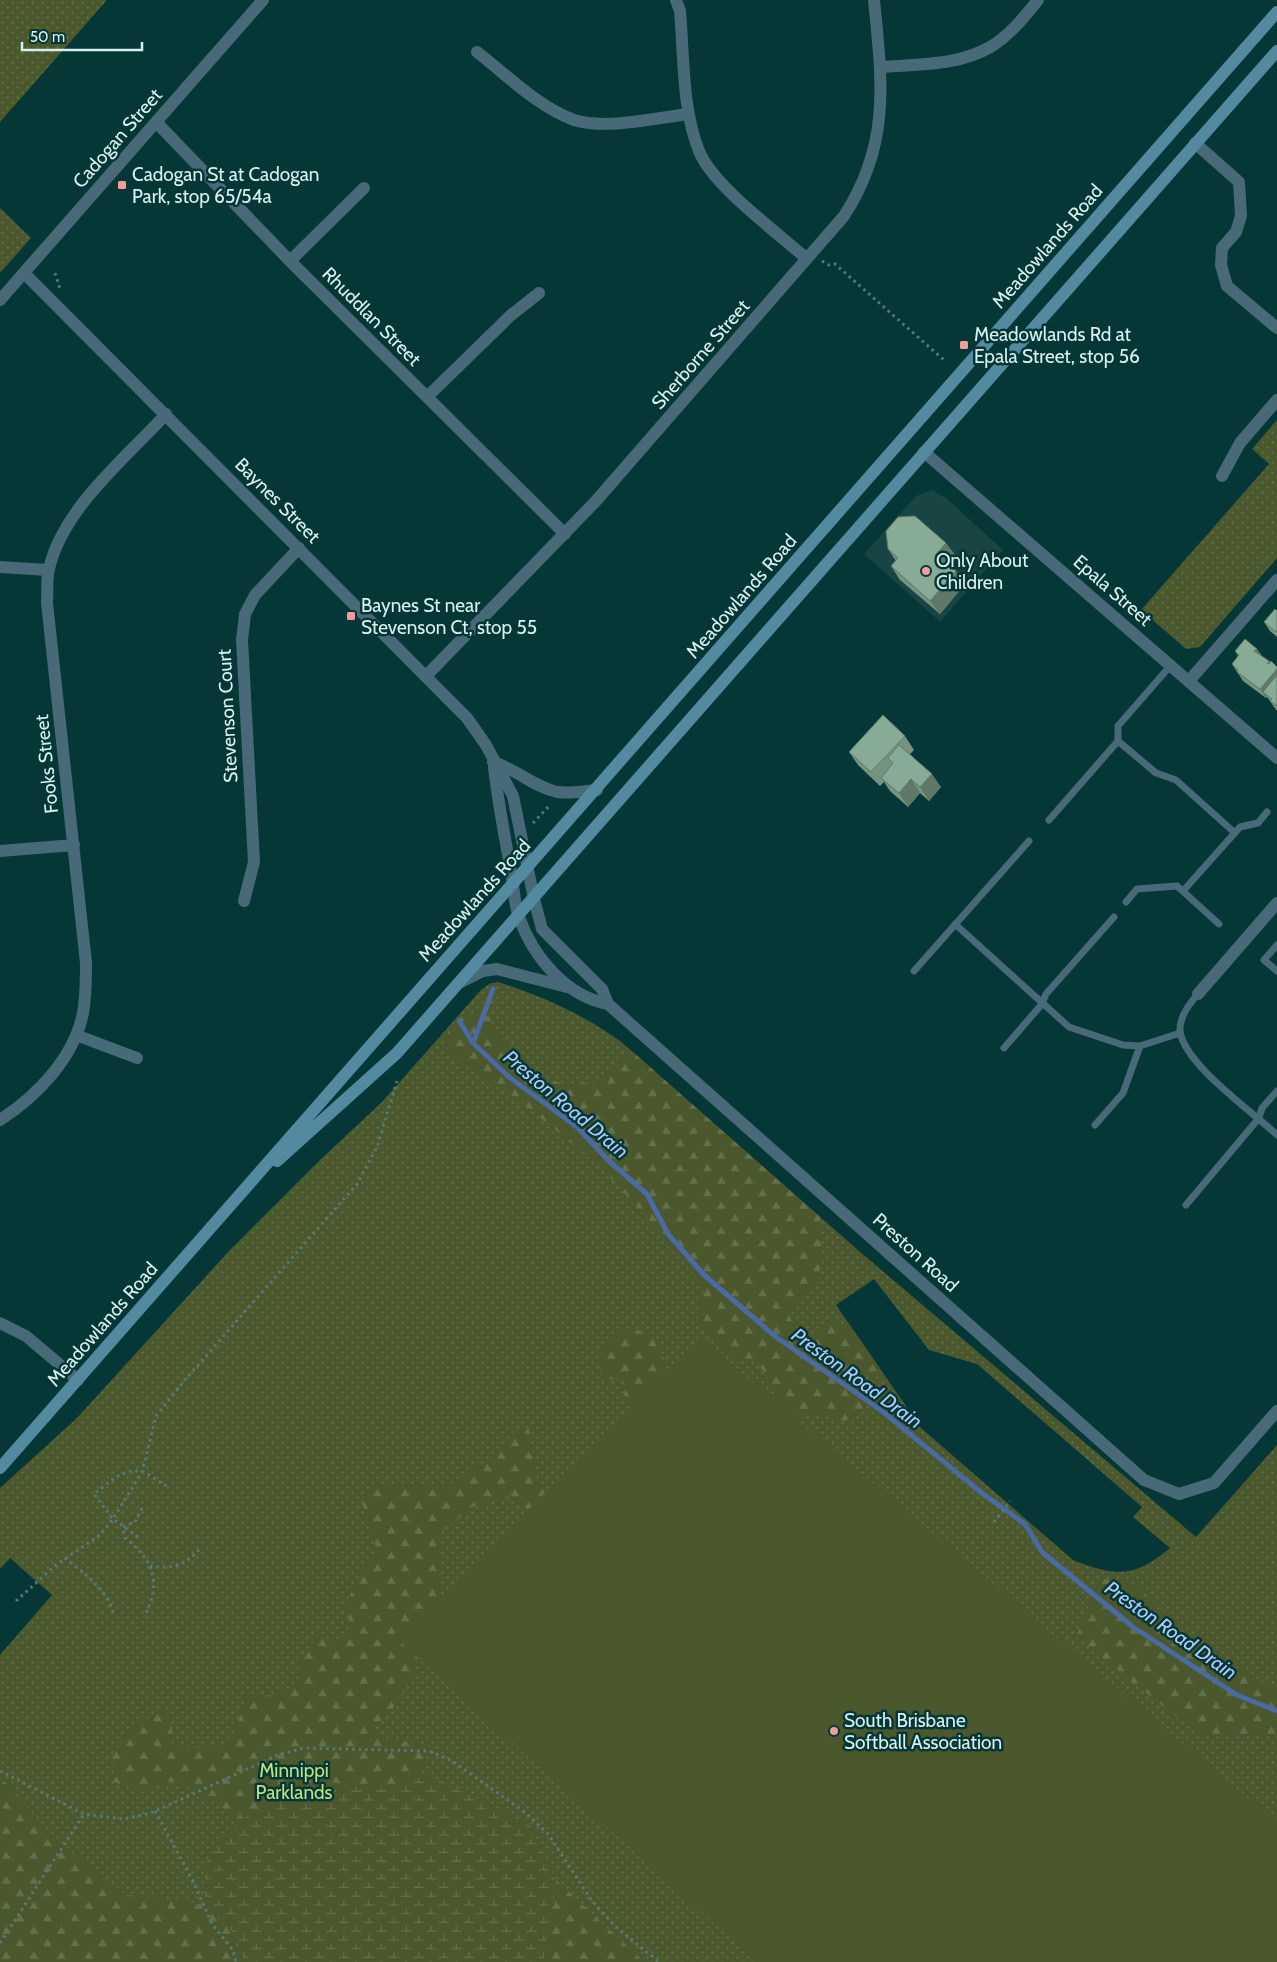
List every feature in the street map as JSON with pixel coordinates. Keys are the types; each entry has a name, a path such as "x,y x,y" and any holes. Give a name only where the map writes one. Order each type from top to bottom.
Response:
{"main road":[{"name":"Meadowlands Road","path":"0,1468 231,1203 597,790 1277,12"},
{"name":"Meadowlands Road","path":"231,1203 397,1053 1277,51"}],"street":[{"name":"Cadogan Street","path":"0,300 263,0"},
{"path":"676,0 680,11 688,114 699,152 717,180 809,256"},
{"name":"Sherborne Street","path":"426,676 602,495 844,216 860,192 874,156 879,119 881,67 874,0"},
{"path":"881,67 958,61 993,46 1020,22 1038,0"},
{"path":"477,52 545,105 575,120 602,124 688,114"},
{"name":"Rhuddlan Street","path":"156,122 290,261 564,534"},
{"path":"1195,143 1239,182 1241,216 1236,232 1222,248 1221,265 1227,286 1277,328"},
{"path":"290,261 364,188"},
{"name":"Baynes Street","path":"24,273 467,718 486,745 493,762 513,796 534,899"},
{"path":"427,397 510,316 539,293"},
{"path":"1222,476 1240,443 1277,400"},
{"name":"Fooks Street","path":"0,1120 22,1106 43,1085 76,1035 82,1014 86,963 47,603 48,570 61,536 82,504 166,414"},
{"name":"Epala Street","path":"924,452 1277,758"},
{"name":"Stevenson Court","path":"244,901 254,862 242,640 245,614 255,595 299,548"},
{"path":"0,568 48,570"},
{"path":"1189,681 1277,580"},
{"path":"493,762 510,767 543,787 559,792 597,790"},
{"name":"Baynes Street","path":"493,762 499,812 519,916"},
{"path":"0,851 74,845"},
{"name":"Preston Road","path":"534,899 542,929 602,989 608,1004 1144,1480 1179,1494 1214,1483 1277,1411"},
{"path":"1198,994 1277,903"},
{"name":"Preston Road","path":"519,916 536,950 567,987 591,1001 608,1004"},
{"path":"459,983 483,971 498,969 567,987"},
{"path":"76,1035 137,1058"},
{"path":"0,1323 26,1336 78,1380"}],"lane":[{"path":"1049,820 1118,741 1118,726 1171,665"},
{"path":"1118,741 1156,773 1176,780 1235,833"},
{"path":"1183,891 1240,827 1258,823 1267,812"},
{"path":"914,971 1029,841"},
{"path":"1126,902 1137,889 1177,886 1219,924"},
{"path":"1004,1048 1042,1004 1046,994 1114,917"},
{"path":"956,924 1068,1027 1123,1045 1140,1046 1180,1033"},
{"path":"1277,945 1264,960 1277,971"},
{"path":"1198,994 1180,1020 1180,1033 1186,1047 1206,1073 1277,1134"},
{"path":"1095,1125 1122,1093 1140,1046"},
{"path":"1186,1205 1259,1118 1262,1108 1277,1091"}],"path":[{"path":"809,256 829,265 835,264 944,360"},
{"path":"528,828 556,798"},
{"path":"16,1601 65,1558 100,1534 113,1519 142,1472 156,1416 190,1374 340,1209 357,1184 377,1147 397,1081"},
{"path":"190,1374 194,1377"},
{"path":"138,1537 113,1519 94,1494 114,1478 129,1472 142,1472 167,1486"},
{"path":"994,1522 1010,1502"},
{"path":"123,1527 135,1522 142,1508"},
{"path":"123,1527 125,1538 142,1551 150,1566 153,1583 152,1603 144,1617"},
{"path":"150,1566 178,1567 190,1560 199,1550"},
{"path":"65,1558 94,1582 110,1602 113,1612"},
{"path":"0,1771 84,1814 124,1819 155,1810 278,1755 304,1748 429,1751 451,1760 526,1813 548,1834 592,1901 616,1927 659,1962"},
{"path":"155,1810 193,1881 212,1924 233,1950 236,1962"},
{"path":"0,1943 84,1814"}],"shaded area":[{"path":"932,490 946,498 1003,550 940,622 864,554 916,496"}],"green space":[{"path":"0,0 107,0 0,122"},
{"path":"0,208 31,238 0,273"},
{"path":"1277,420 1277,558 1200,647 1186,649 1141,610 1269,464 1252,449"},
{"name":"Minnippi Parklands","path":"498,982 546,1000 591,1022 620,1041 859,1251 1196,1537 1277,1445 1277,1962 0,1962 0,1655 52,1595 10,1558 0,1569 0,1488 77,1418 229,1251 320,1160 382,1102 480,991 489,984","holes":["874,1279 929,1350 977,1364 1142,1507 1133,1517 1170,1548 1146,1565 1124,1572 1101,1570 1073,1560 921,1428 836,1305"]},
{"path":"466,1012 489,1016 497,1034 509,1040 523,1071 564,1084 600,1082 633,1052 820,1217 822,1259 816,1287 789,1316 798,1330 810,1336 832,1322 851,1327 881,1370 861,1378 868,1393 865,1411 845,1421 816,1414 805,1416 796,1427 773,1399 775,1391 761,1367 747,1358 738,1361 725,1355 697,1321 704,1288 664,1236 598,1165 520,1101 463,1064 451,1054 445,1044 449,1028"},
{"path":"633,1329 650,1335 655,1340 669,1374 632,1406 624,1397 626,1377 607,1380 598,1362 602,1346 607,1340 615,1334"},
{"name":"South Brisbane Softball Association","path":"700,1338 1277,1822 1277,1962 757,1962 398,1640"},
{"path":"529,1429 537,1478 547,1496 529,1510 508,1496 472,1507 441,1533 438,1614 407,1687 390,1713 373,1728 380,1738 430,1745 419,1774 408,1782 396,1787 383,1789 369,1789 316,1780 273,1808 241,1819 177,1780 140,1790 114,1782 112,1755 133,1728 163,1707 172,1725 171,1747 203,1748 231,1743 246,1697 275,1695 297,1685 301,1660 317,1636 335,1643 350,1627 347,1604 355,1582 377,1553 362,1503 373,1487 399,1484 445,1488 503,1450 511,1433"},
{"path":"1100,1578 1136,1585 1193,1642 1277,1691 1277,1736 1202,1737 1076,1637"},
{"path":"421,1772 530,1825 556,1880 543,1962 245,1962 233,1932 204,1905 207,1860 241,1819 276,1807 316,1779 369,1789 400,1787"},
{"path":"0,1779 9,1785 41,1823 76,1856 126,1895 164,1898 204,1905 233,1932 245,1962 0,1962"},
{"path":"556,1880 644,1962 543,1962"}],"building":[{"name":"Only About Children","path":"915,516 946,543 935,556 956,571 930,601 891,566 898,558 888,549 886,531 898,517"},
{"path":"1275,609 1277,611 1276,632 1264,622"},
{"path":"1245,639 1257,649 1254,651 1269,661 1267,663 1269,664 1271,661 1277,667 1260,689 1237,672 1238,670 1232,664 1239,655 1235,651"},
{"path":"1277,675 1277,706 1263,692"},
{"path":"883,715 905,736 871,772 849,752"},
{"path":"899,745 932,774 920,787 911,779 899,793 881,778 893,763 888,758"}],"waterway":[{"path":"473,1043 493,989"},
{"name":"Preston Road Drain","path":"460,1022 473,1043 509,1077 577,1127 609,1161 647,1194 668,1234 704,1275 776,1337 882,1411 983,1494 1025,1524 1042,1552 1133,1627 1237,1695 1277,1711"}],"place":[{"name":"Cadogan St at Cadogan Park, stop 65/54a","path":"122,185"},
{"name":"Meadowlands Rd at Epala Street, stop 56","path":"964,345"},
{"name":"Only About Children","path":"926,571"},
{"name":"Baynes St near Stevenson Ct, stop 55","path":"351,616"},
{"name":"South Brisbane Softball Association","path":"834,1731"}]}
